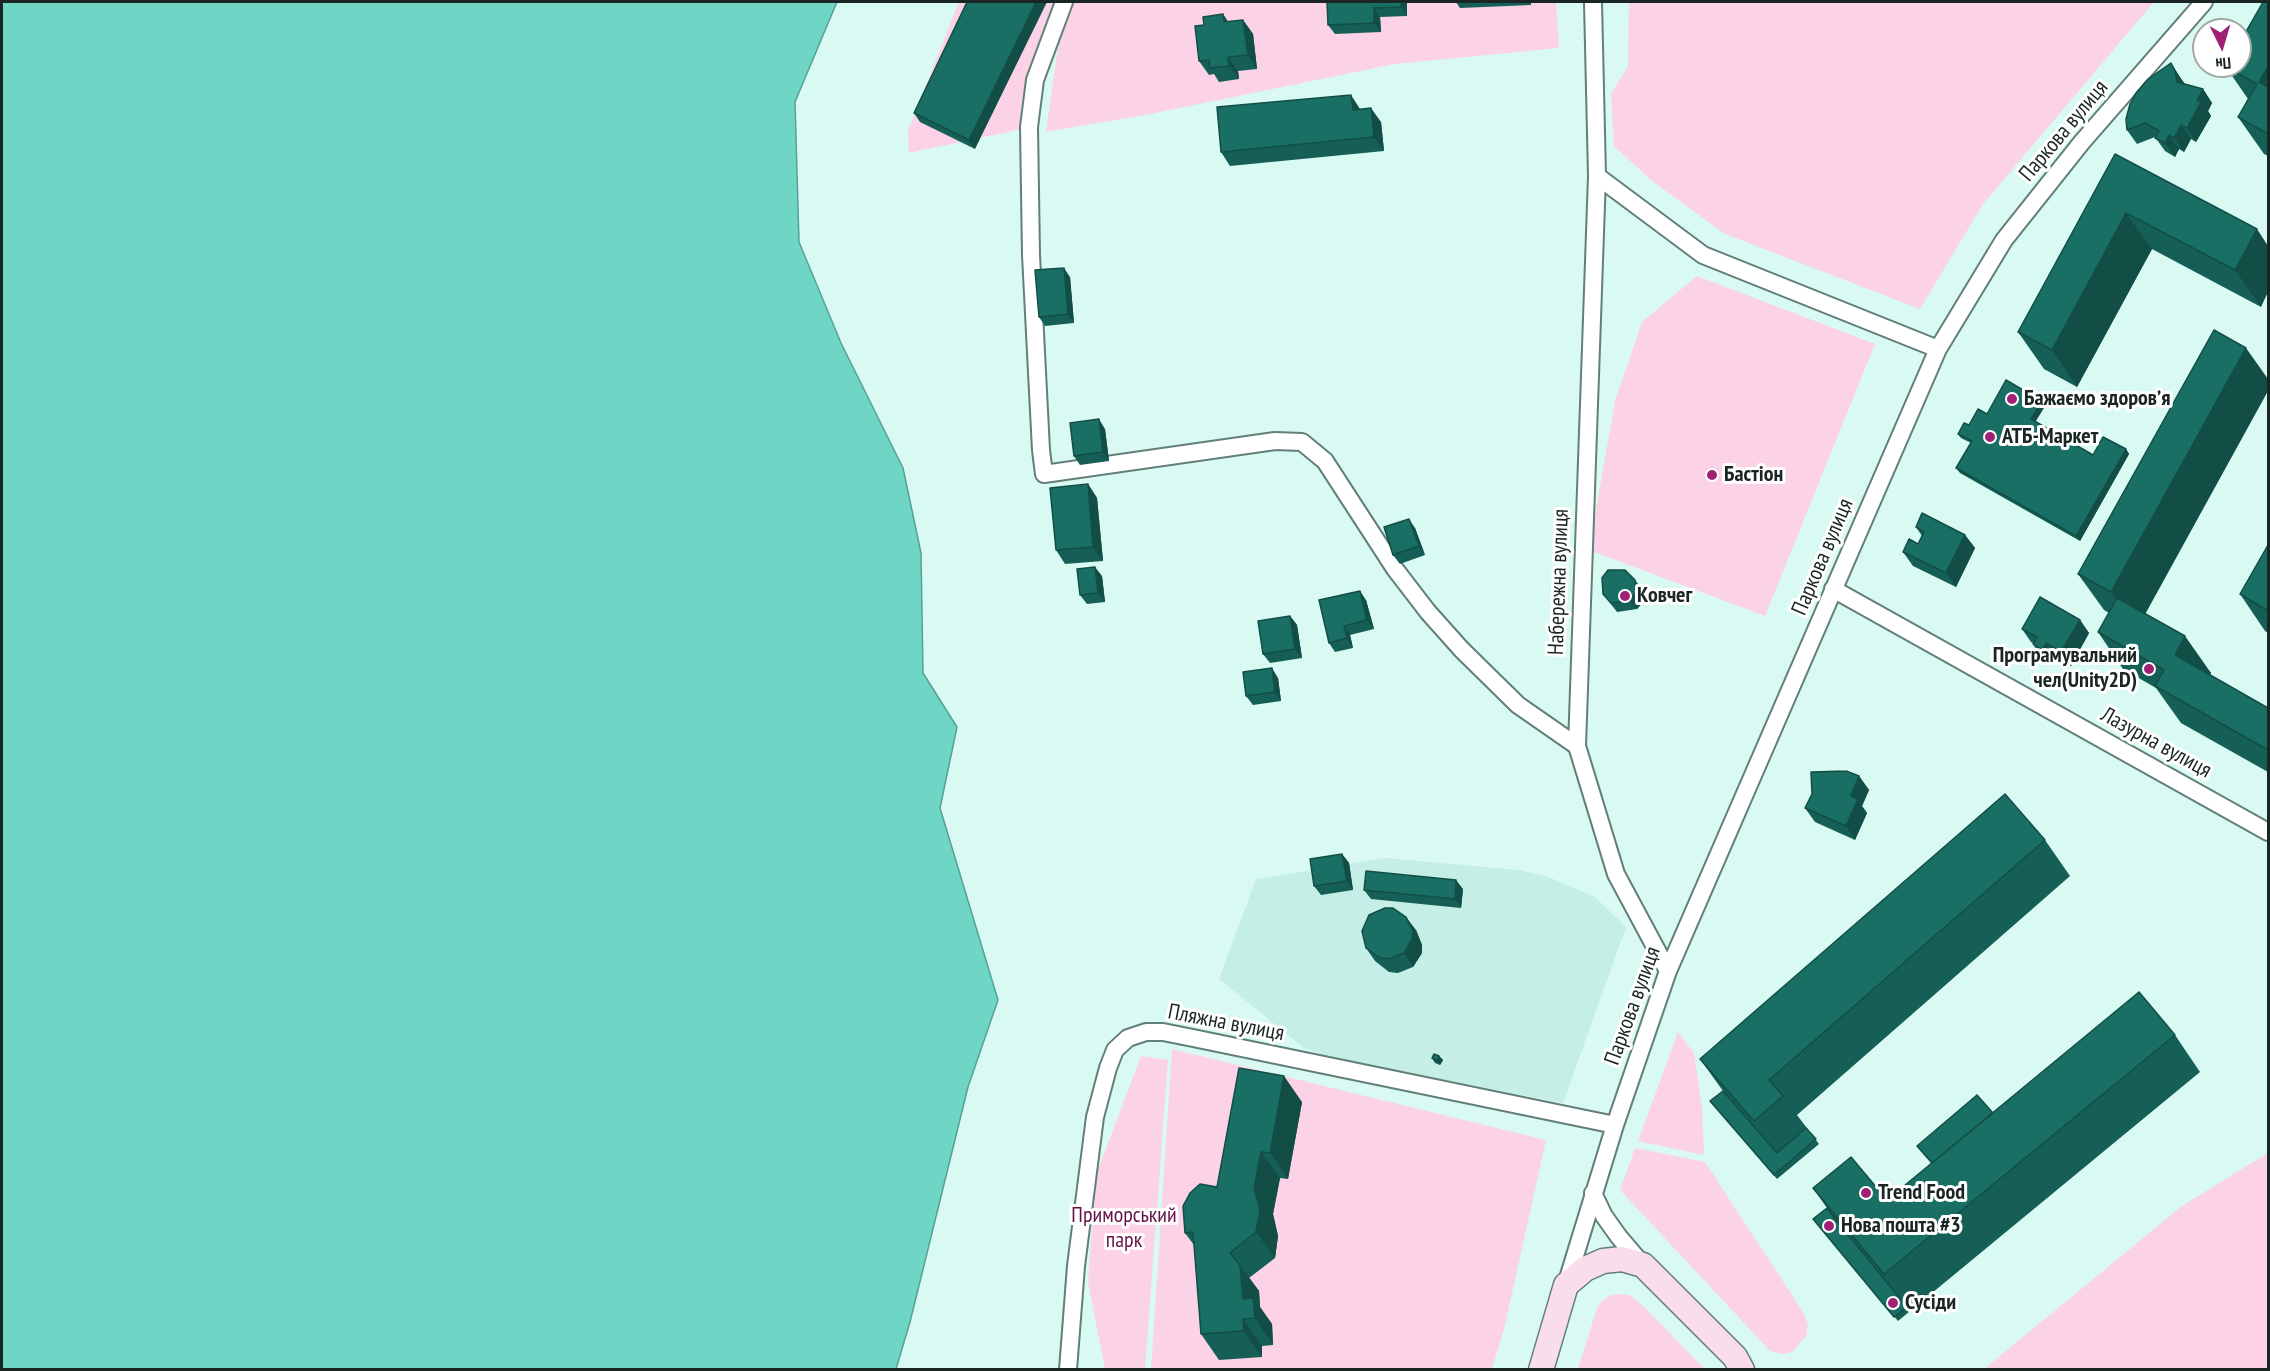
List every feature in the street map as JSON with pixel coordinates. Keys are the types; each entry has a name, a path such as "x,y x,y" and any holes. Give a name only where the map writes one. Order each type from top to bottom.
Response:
{"street":[{"path":"1064,2 1035,80 1029,128 1031,255 1044,474 1275,441 1302,442 1325,461 1395,569 1449,635 1518,705 1576,746"},
{"name":"Набережна вулиця","path":"1593,2 1597,176 1576,746 1616,874 1668,971"},
{"name":"Паркова вулиця","path":"1566,1285 1615,1125 1668,971 1938,349 2004,240 2082,142 2204,2"},
{"path":"1597,176 1703,255 1938,349"},
{"name":"Лазурна вулиця","path":"1833,589 2268,832"},
{"name":"Пляжна вулиця","path":"1068,1370 1076,1266 1095,1117 1115,1050 1128,1038 1146,1032 1183,1036 1615,1125"},
{"path":"1593,1193 1604,1216 1619,1238 1735,1357 1742,1370"},
{"path":"1541,1370 1566,1285 1585,1269 1603,1261 1622,1259 1643,1265"}],"shaded area":[{"path":"2,2 837,2 795,102 799,242 841,343 903,468 921,553 923,673 957,727 940,808 998,1000 968,1087 910,1322 896,1369 2,1369"},
{"path":"1386,858 1518,870 1546,876 1595,897 1626,927 1563,1103 1329,1057 1304,1048 1219,979 1256,879"}],"green space":[{"path":"959,2 1053,2 1040,40 1022,129 909,153 908,131"},
{"path":"1074,2 1556,2 1559,48 1395,64 1150,114 1046,132 1058,47"},
{"path":"1629,2 2154,2 1983,204 1920,309 1725,234 1652,181 1614,146 1611,94 1628,66"},
{"name":"Бастіон","path":"1697,276 1875,344 1765,616 1589,550 1615,401 1642,322"},
{"path":"1678,1032 1694,1053 1702,1108 1704,1155 1638,1141"},
{"path":"1172,1049 1546,1140 1504,1329 1492,1369 1151,1370"},
{"name":"Приморський парк","path":"1141,1056 1168,1060 1145,1369 1105,1369 1088,1282 1096,1175"},
{"path":"1635,1148 1705,1162 1803,1312 1808,1325 1806,1336 1792,1352 1782,1354 1770,1351 1620,1190"},
{"path":"2268,1153 2268,1369 1984,1369 2182,1206"},
{"path":"1629,1295 1638,1301 1705,1369 1578,1369 1596,1311 1601,1302 1609,1296"}],"building":[{"path":"967,2 1036,2 969,140 914,113"},
{"path":"1327,2 1401,2 1401,7 1374,8 1374,23 1328,25"},
{"path":"2263,2 2268,2 2268,66 2259,82 2268,87 2268,134 2238,117 2257,84 2246,78 2252,78 2252,21"},
{"path":"1223,14 1224,22 1243,20 1248,55 1228,57 1229,66 1210,68 1209,60 1199,61 1195,26 1204,25 1203,17"},
{"path":"2171,63 2177,82 2203,89 2197,100 2201,102 2187,128 2181,125 2174,138 2169,135 2165,143 2155,138 2159,131 2145,123 2127,130 2126,119 2136,93 2148,79"},
{"path":"1351,95 1353,110 1371,108 1374,137 1221,152 1217,107"},
{"path":"2115,154 2257,229 2235,270 2126,213 2052,350 2018,332"},
{"path":"1064,268 1068,314 1039,317 1035,270"},
{"path":"2214,330 2246,348 2111,592 2078,574"},
{"path":"2006,380 2042,401 2031,419 2093,455 2103,437 2126,449 2076,536 1956,468 1972,441 1958,434 1964,423 1969,425 1978,409 1987,414"},
{"path":"1099,419 1103,452 1074,456 1070,423"},
{"path":"1088,484 1093,547 1056,550 1050,488"},
{"path":"1922,513 1965,535 1946,573 1903,552 1909,539 1918,544 1924,532 1916,527"},
{"path":"1409,519 1419,546 1393,555 1384,527"},
{"path":"2268,545 2268,611 2240,594"},
{"path":"1095,567 1098,593 1080,595 1077,569"},
{"path":"1608,570 1625,570 1635,580 1636,593 1630,600 1611,603 1603,594 1602,578"},
{"path":"1360,591 1367,620 1344,626 1347,638 1329,643 1319,600"},
{"path":"2040,597 2080,620 2061,652 2046,643 2042,650 2033,644 2037,637 2022,629"},
{"path":"2117,598 2185,636 2175,655 2268,708 2268,750 2155,686 2164,670 2098,632"},
{"path":"1290,616 1295,649 1263,654 1258,621"},
{"path":"1272,668 1275,692 1246,696 1243,672"},
{"path":"1846,771 1859,776 1851,796 1858,799 1846,826 1805,808 1812,794 1811,772"},
{"path":"2005,794 2045,840 1769,1080 1783,1096 1754,1121 1700,1059"},
{"path":"1342,854 1347,881 1314,886 1310,859"},
{"path":"1366,871 1456,880 1455,899 1364,890"},
{"path":"1385,908 1393,908 1406,917 1413,931 1412,939 1404,953 1389,959 1380,958 1366,948 1362,931 1369,915"},
{"path":"2139,992 2175,1035 1884,1274 1813,1188 1851,1157 1887,1200"},
{"path":"1434,1054 1439,1056 1437,1061 1432,1058"},
{"path":"1239,1068 1284,1076 1270,1153 1261,1152 1254,1188 1260,1210 1256,1232 1230,1253 1240,1265 1243,1299 1253,1298 1255,1318 1243,1319 1244,1331 1201,1334 1193,1232 1185,1233 1183,1206 1190,1193 1200,1184 1217,1187"},
{"path":"1723,1091 1777,1153 1806,1128 1816,1139 1774,1175 1710,1101"},
{"path":"1977,1095 1993,1113 1932,1163 1917,1146"},
{"path":"1827,1208 1907,1307 1894,1317 1813,1219"}],"place":[{"name":"Бажаємо здоровʼя","path":"2012,399"},
{"name":"АТБ-Маркет","path":"1990,437"},
{"name":"Бастіон","path":"1712,475"},
{"name":"Ковчег","path":"1625,596"},
{"name":"Програмувальний чел(Unity2D)","path":"2149,669"},
{"name":"Trend Food","path":"1866,1193"},
{"name":"Нова пошта #3","path":"1829,1226"},
{"name":"Сусіди","path":"1893,1303"}]}
